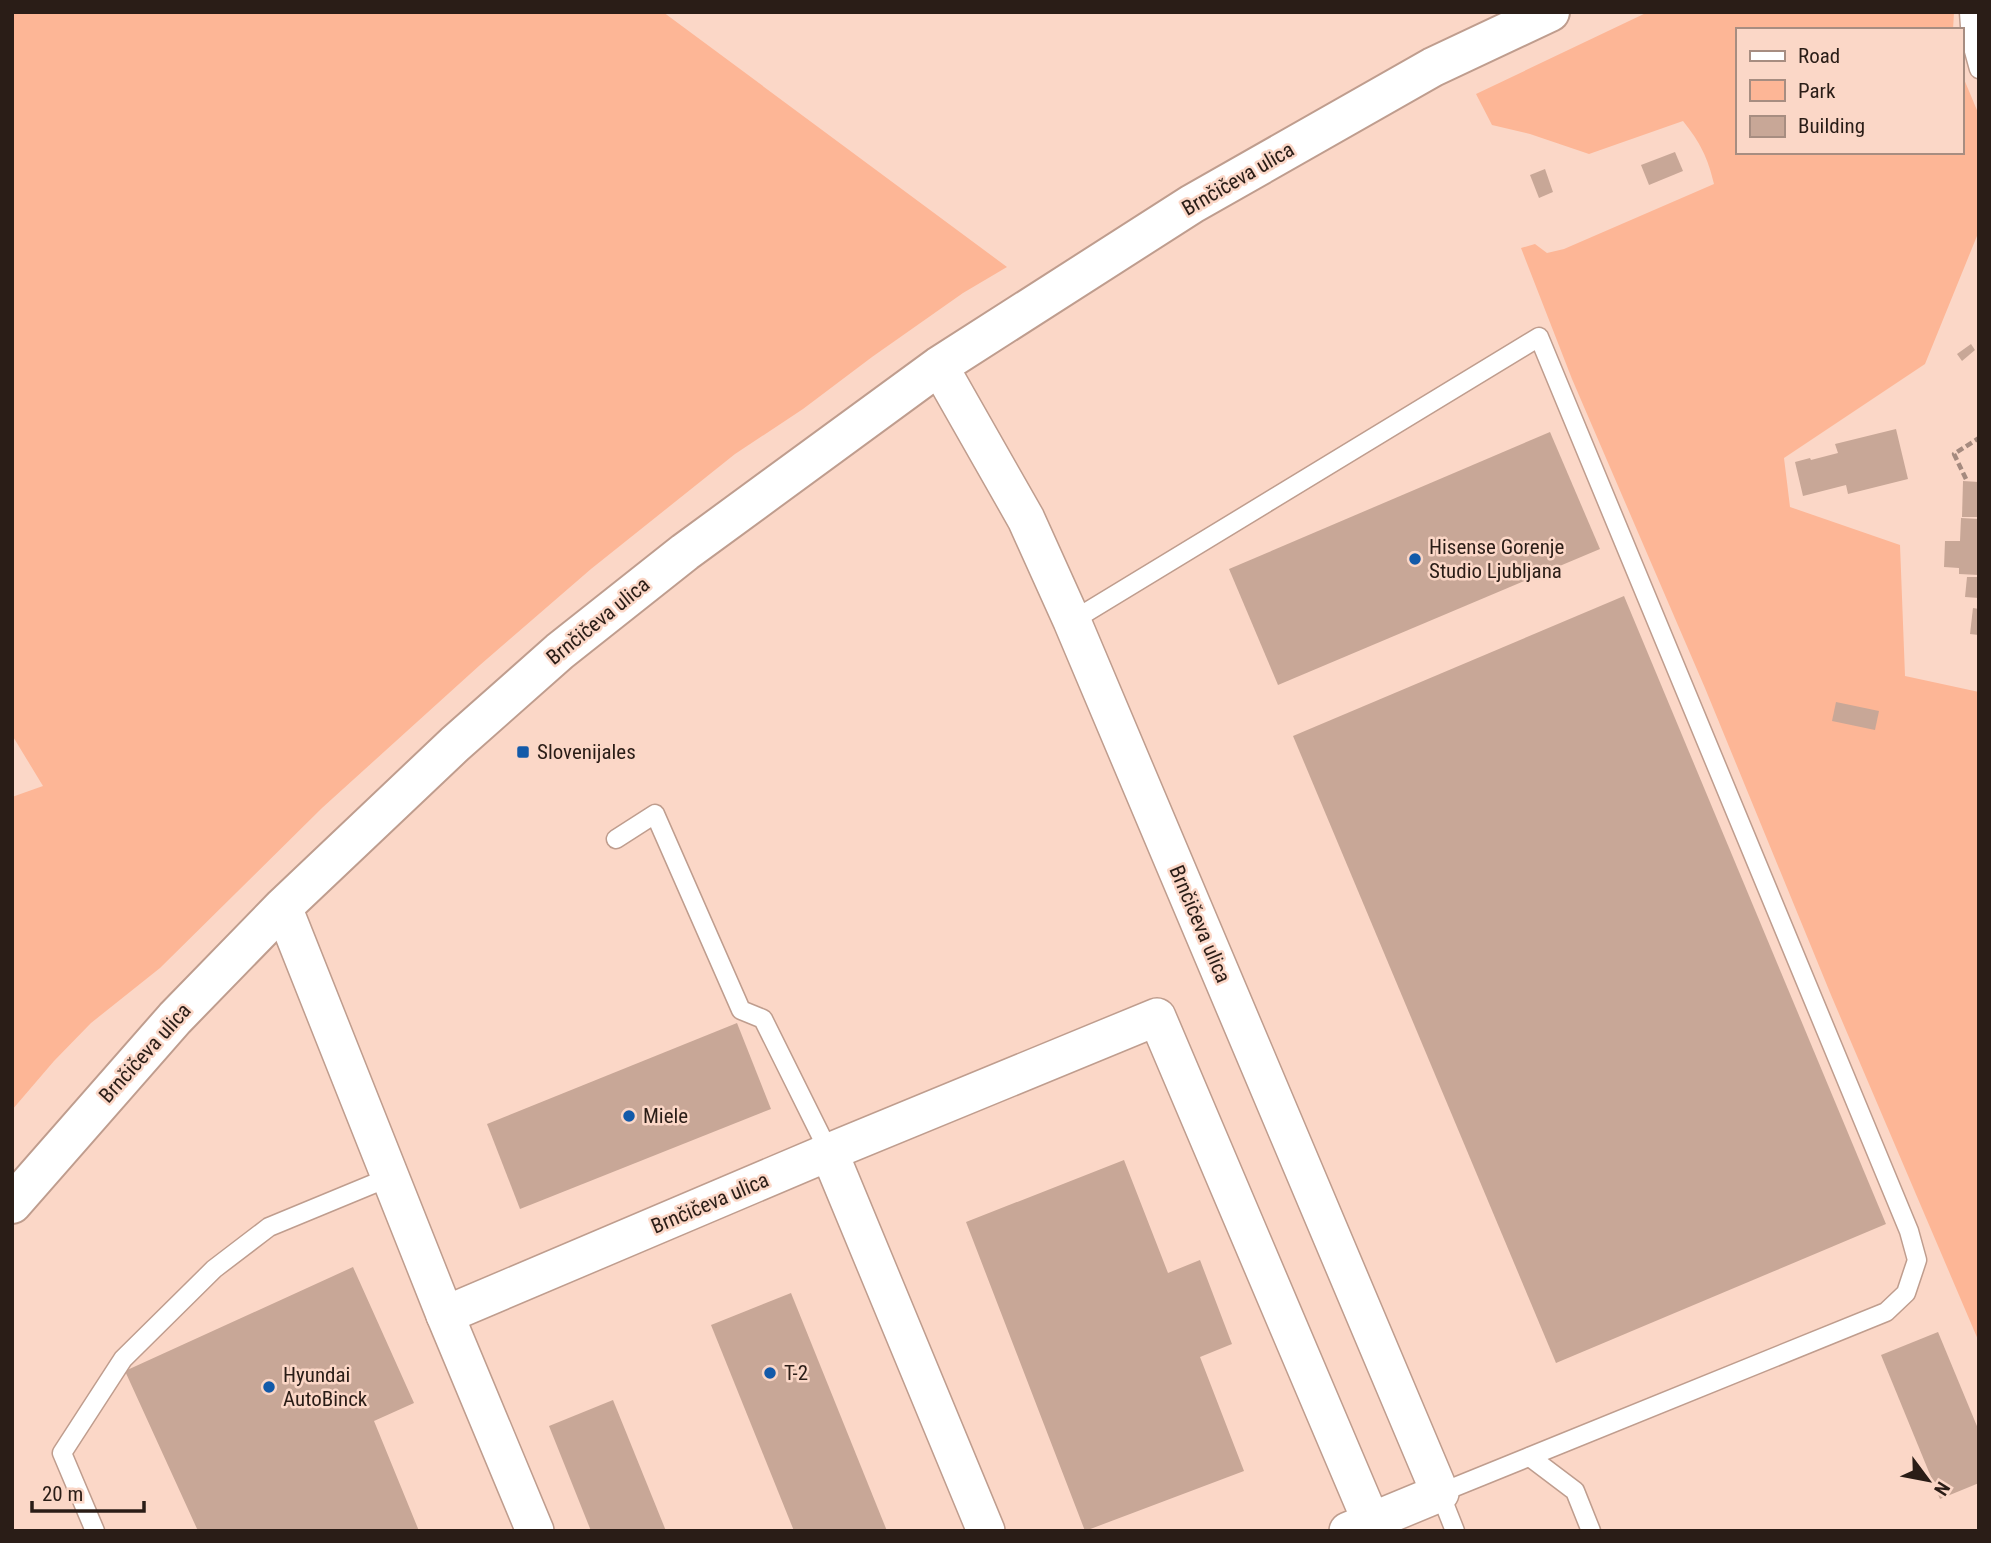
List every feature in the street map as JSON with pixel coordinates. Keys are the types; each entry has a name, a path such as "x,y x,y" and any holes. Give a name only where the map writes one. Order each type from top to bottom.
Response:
{"street":[{"name":"Brnčičeva ulica","path":"12,1204 175,1018 283,907 454,744 560,651 685,552 939,366 1192,204 1433,67 1549,12"},
{"name":"Brnčičeva ulica","path":"939,366 1026,519 1072,621 1440,1493"},
{"path":"283,907 445,1315 535,1531"},
{"name":"Brnčičeva ulica","path":"445,1315 829,1152 1157,1017 1359,1526"},
{"path":"829,1152 986,1531"},
{"path":"1359,1526 1440,1493"}],"lane":[{"path":"1969,12 1971,40 1979,69"},
{"path":"1072,621 1539,337 1909,1231 1917,1261 1906,1293 1886,1312 1440,1493 1455,1531"},
{"path":"615,839 655,814 741,1010 763,1019 829,1152"},
{"path":"95,1531 62,1453 123,1359 214,1269 269,1227 390,1177"},
{"path":"1530,1457 1575,1491 1591,1531"}],"path":[{"path":"1966,479 1954,454 1979,438"}],"green space":[{"path":"12,12 663,12 1007,267 963,293 803,409 735,454 591,569 322,808 160,968 91,1023 12,1110 12,797 43,786 12,735"},
{"path":"1648,12 1954,12 1953,28 1736,28 1736,154 1963,154 1963,77 1979,115 1979,231 1925,364 1784,458 1790,507 1900,545 1905,676 1979,692 1979,1342 1831,995 1705,688 1572,379 1521,248 1535,244 1547,253 1564,249 1714,184 1706,158 1683,121 1589,154 1530,134 1492,125 1476,94"}],"building":[{"path":"1675,152 1683,171 1649,185 1641,165"},
{"path":"1545,169 1553,192 1539,198 1530,175"},
{"path":"1971,344 1975,350 1962,361 1957,354"},
{"path":"1896,429 1908,479 1848,494 1846,485 1803,496 1795,462 1838,453 1835,444"},
{"name":"Hisense Gorenje Studio Ljubljana","path":"1550,432 1600,549 1278,685 1229,569"},
{"path":"1963,481 1979,482 1979,517 1962,517"},
{"path":"1961,518 1979,519 1979,575 1959,574 1959,568 1944,567 1945,541 1960,541"},
{"path":"1967,577 1979,577 1979,598 1965,597"},
{"path":"1624,596 1886,1224 1556,1363 1293,736"},
{"path":"1973,608 1979,609 1979,635 1970,634"},
{"path":"1836,702 1879,711 1875,730 1832,721"},
{"name":"Miele","path":"737,1023 771,1109 520,1209 487,1124"},
{"path":"1124,1160 1168,1273 1200,1260 1232,1344 1200,1357 1244,1471 1085,1531 966,1222"},
{"name":"Hyundai AutoBinck","path":"353,1267 414,1403 374,1421 419,1531 198,1531 125,1371"},
{"path":"791,1293 887,1531 794,1531 711,1325"},
{"path":"1938,1332 1979,1431 1979,1483 1940,1499 1881,1355"},
{"path":"613,1400 666,1531 591,1531 549,1426"}],"place":[{"name":"Hisense Gorenje Studio Ljubljana","path":"1415,559"},
{"name":"Slovenijales","path":"523,752"},
{"name":"Miele","path":"629,1116"},
{"name":"T-2","path":"770,1373"},
{"name":"Hyundai AutoBinck","path":"269,1387"}]}
